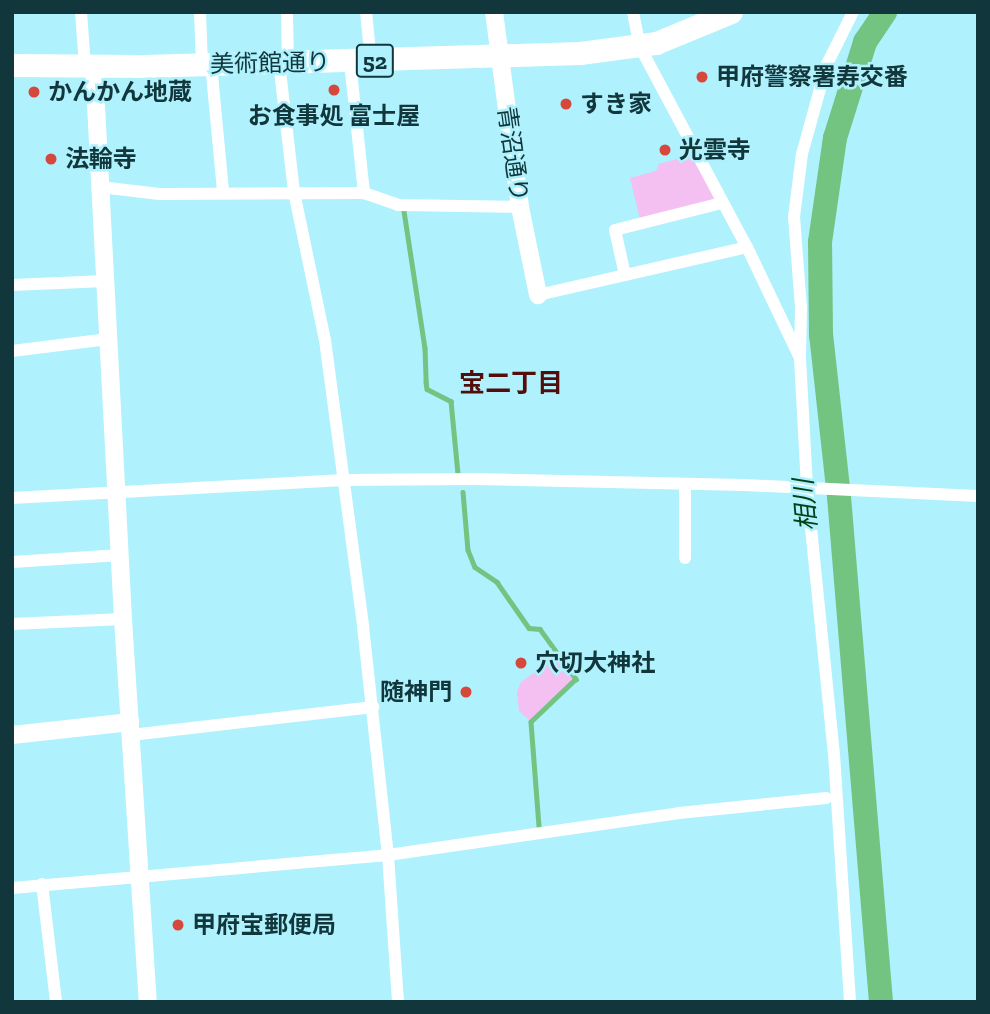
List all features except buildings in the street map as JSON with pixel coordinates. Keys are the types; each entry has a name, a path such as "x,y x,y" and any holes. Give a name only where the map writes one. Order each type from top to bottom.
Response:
{"highway":[{"name":"美術館通り","path":"12,65 90,67 361,61 499,57 640,47 689,32 731,12"}],"street":[{"path":"81,12 90,67 100,187 138,876 148,1002"},
{"path":"200,12 223,192"},
{"path":"287,12 284,62 294,192 325,340 344,480 373,707 388,855 398,1002"},
{"path":"364,193 361,61 366,12"},
{"name":"青沼通り","path":"494,12 520,206 538,295"},
{"path":"634,12 640,47 747,247 800,358"},
{"path":"850,1002 834,754 807,489 800,358 801,309 794,217 802,153 827,64 853,12"},
{"path":"100,187 160,194 364,193 398,205 520,206"},
{"path":"625,275 615,230 722,203"},
{"path":"538,295 747,247"},
{"path":"12,285 106,281"},
{"path":"12,351 108,339"},
{"path":"12,498 344,480 475,479 866,490 978,496"},
{"path":"685,484 685,558"},
{"path":"12,562 121,555"},
{"path":"12,624 123,619"},
{"path":"12,735 130,728 373,707"},
{"path":"12,888 388,855 679,813 826,798"},
{"path":"42,884 56,1002"}],"shaded area":[{"path":"696,154 722,203 641,223 630,178 656,171 659,164"},
{"path":"553,659 563,660 576,679 531,722 519,711 517,692 521,682"}],"waterway":[{"name":"相川","path":"881,1002 839,497 821,335 820,242 835,138 865,42 885,12"},
{"path":"404,211 425,348 427,389 451,401 458,474"},
{"path":"463,492 468,550 475,567 497,582 529,628 540,629 576,679 531,722 539,826"}],"place":[{"name":"甲府警察署寿交番","path":"702,77"},
{"name":"お食事処 富士屋","path":"334,90"},
{"name":"かんかん地蔵","path":"34,92"},
{"name":"すき家","path":"566,104"},
{"name":"光雲寺","path":"665,150"},
{"name":"法輪寺","path":"51,159"},
{"name":"穴切大神社","path":"521,663"},
{"name":"随神門","path":"466,692"},
{"name":"甲府宝郵便局","path":"178,925"}],"district":[{"name":"宝二丁目","path":"511,384"}]}
